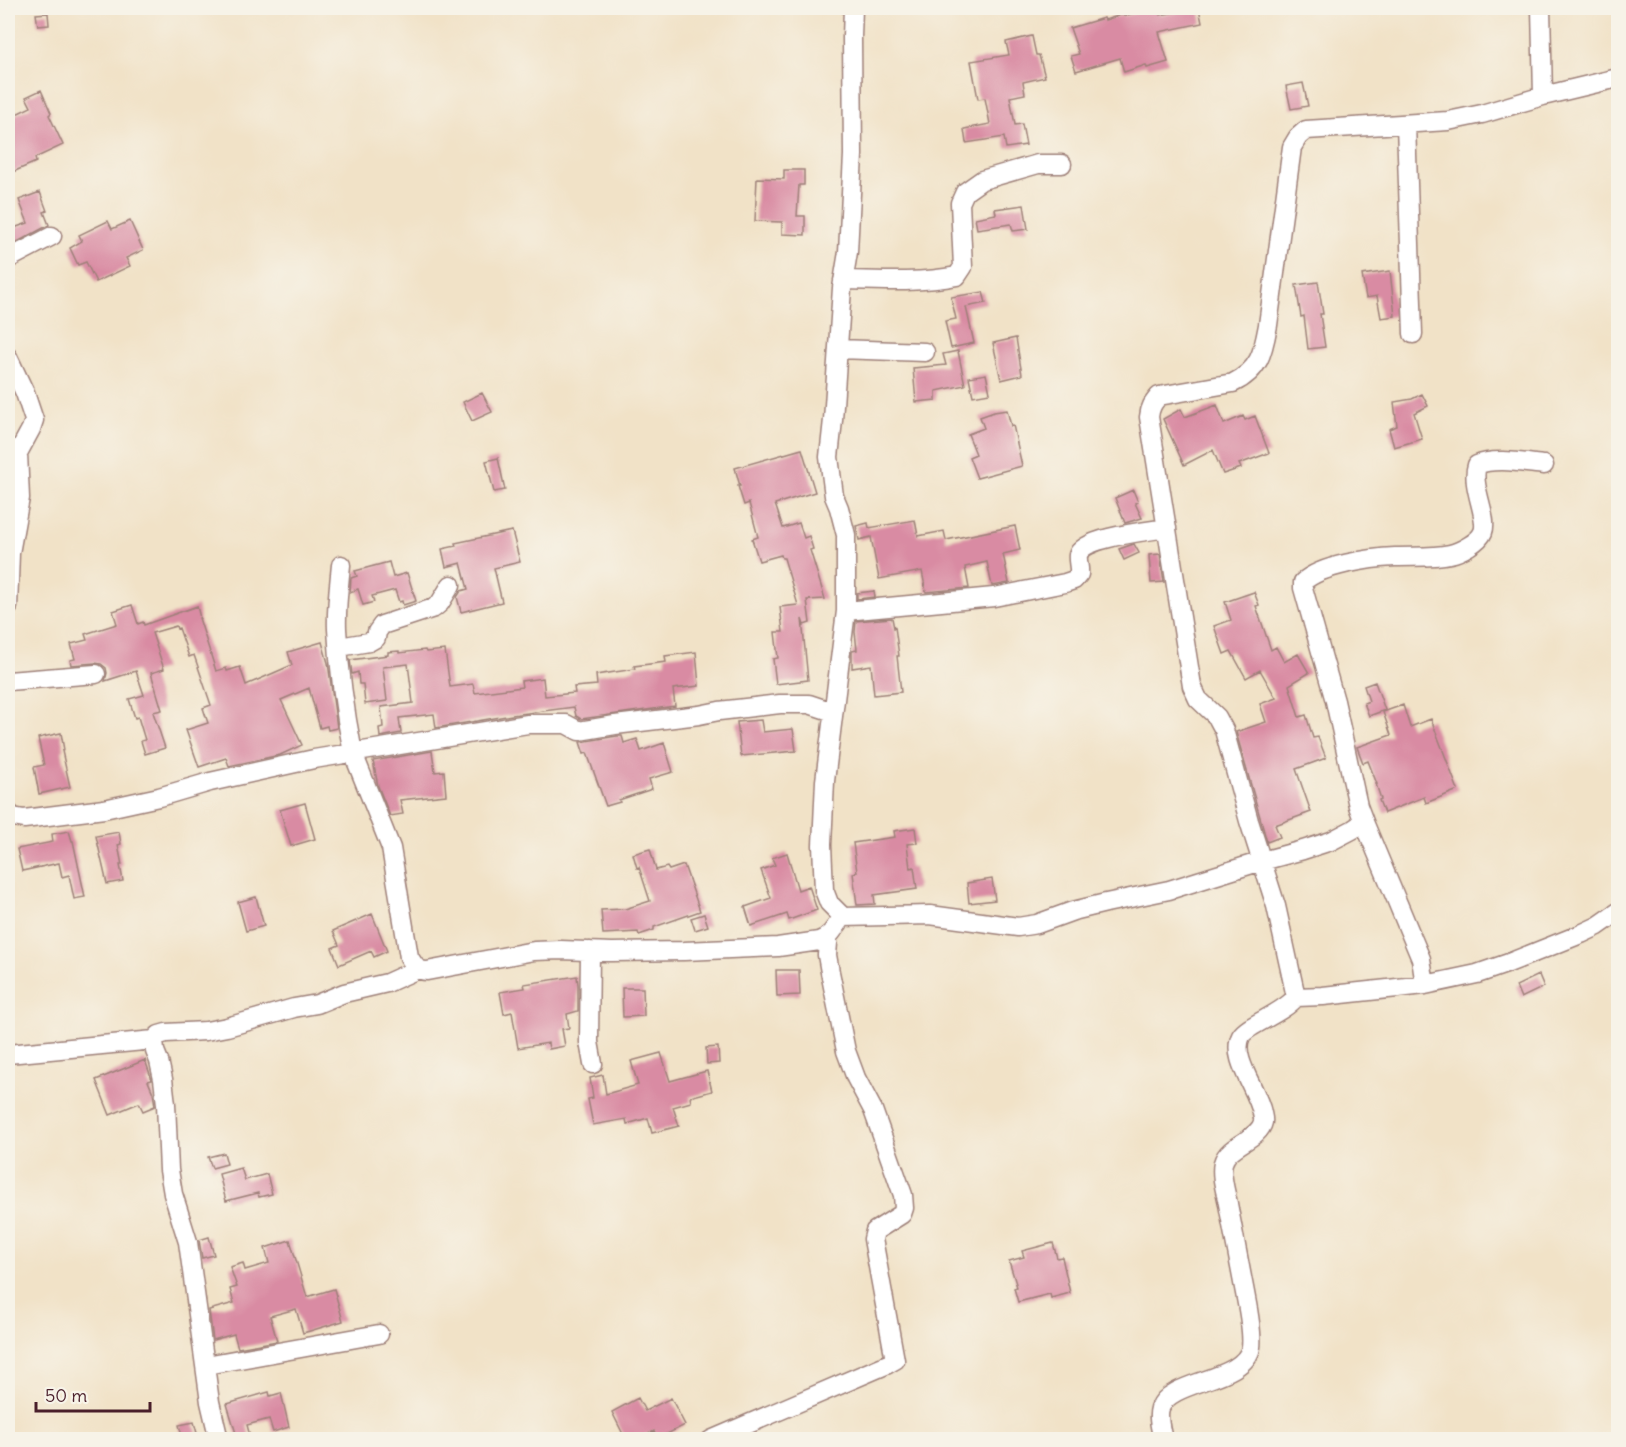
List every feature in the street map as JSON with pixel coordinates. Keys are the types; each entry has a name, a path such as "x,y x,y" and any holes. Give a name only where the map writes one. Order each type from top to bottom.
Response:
{"street":[{"path":"853,8 853,155 848,252 843,280 829,457 834,496 846,535 846,611 825,781 822,845 824,890 830,903 843,917 930,915 1018,927 1029,926 1073,911 1169,890 1303,850 1352,831 1364,822"},
{"path":"1540,8 1543,96"},
{"path":"1296,997 1276,906 1224,730 1217,717 1194,692 1149,417 1150,409 1159,396 1233,383 1256,366 1266,336 1292,147 1298,136 1306,130 1449,121 1618,78"},
{"path":"1406,124 1413,334"},
{"path":"843,280 907,281 957,276 963,267 960,203 965,192 982,180 1016,170 1038,164 1062,164"},
{"path":"8,259 52,236"},
{"path":"838,349 924,352"},
{"path":"8,357 25,393 34,420 18,453 20,498 10,553 8,607"},
{"path":"1425,985 1421,959 1358,806 1335,701 1303,588 1304,582 1309,577 1337,566 1372,559 1451,554 1473,543 1482,535 1485,525 1475,475 1477,465 1495,461 1544,465"},
{"path":"846,611 994,597 1065,583 1074,580 1079,574 1078,556 1082,549 1092,543 1167,528"},
{"path":"341,565 337,628 343,692 353,753 391,848 410,957 418,969"},
{"path":"339,647 369,642 375,638 382,625 434,608 452,585"},
{"path":"8,681 96,674"},
{"path":"8,812 13,817 24,819 104,809 314,759 528,724 566,724 579,731 780,704 809,704 834,712"},
{"path":"1163,1440 1159,1418 1164,1401 1185,1388 1239,1365 1251,1348 1248,1308 1225,1188 1223,1164 1228,1154 1252,1136 1264,1121 1260,1101 1242,1063 1238,1045 1242,1033 1284,1009 1296,997 1425,985 1477,974 1581,934 1598,926 1618,912"},
{"path":"8,1054 154,1040 166,1033 206,1031 227,1027 387,983 418,969 427,970 534,951 684,951 778,947 819,941 827,937 843,917"},
{"path":"711,1440 895,1360 873,1239 875,1231 902,1214 903,1195 873,1110 856,1078 846,1051 831,982 827,937"},
{"path":"590,951 589,1042 593,1064"},
{"path":"154,1040 163,1078 169,1170 173,1194 188,1242 210,1402 219,1440"},
{"path":"206,1365 379,1334"}],"building":[{"path":"1157,8 1160,15 1199,8 1202,23 1159,32 1168,62 1147,68 1146,65 1124,72 1120,58 1076,71 1071,56 1079,54 1070,28"},
{"path":"48,13 49,25 38,26 36,14"},
{"path":"1032,36 1036,55 1039,55 1045,77 1023,82 1025,94 1010,97 1015,125 1022,124 1026,145 1006,148 1004,137 966,143 964,129 990,124 985,98 978,99 971,61 1009,55 1006,42"},
{"path":"1303,83 1308,106 1291,109 1286,86"},
{"path":"41,90 51,113 49,115 63,145 35,158 36,162 8,174 8,118 31,107 26,97"},
{"path":"784,170 804,170 804,185 799,185 797,216 805,216 805,235 782,234 782,222 755,221 757,178 784,179"},
{"path":"40,192 49,225 8,247 8,230 28,223 19,200"},
{"path":"1024,205 1028,229 1013,231 1011,224 977,229 975,218 996,214 995,209"},
{"path":"108,221 112,229 130,221 143,250 126,258 130,266 96,282 86,262 78,265 70,248 82,241 79,235"},
{"path":"1390,271 1395,316 1381,318 1377,296 1366,298 1362,275"},
{"path":"1318,282 1325,347 1308,349 1304,316 1301,317 1296,285"},
{"path":"983,292 986,303 966,307 974,343 951,348 945,321 956,319 951,297"},
{"path":"1016,338 1022,375 1001,380 993,343"},
{"path":"958,351 965,385 936,391 936,400 916,402 913,368 946,365 943,354"},
{"path":"986,374 990,393 973,396 969,377"},
{"path":"482,393 492,412 472,421 463,402"},
{"path":"1422,394 1428,406 1414,413 1422,439 1394,447 1389,429 1397,426 1394,402 1412,399"},
{"path":"1217,405 1224,424 1243,416 1245,420 1255,416 1269,453 1239,464 1241,468 1223,474 1213,450 1184,465 1163,419 1181,409 1185,417"},
{"path":"1007,410 1011,426 1013,425 1022,466 977,478 969,457 976,454 968,434 984,428 980,417"},
{"path":"802,449 815,492 775,504 783,528 799,523 804,538 809,536 813,549 810,550 825,599 807,600 810,623 804,625 802,619 808,680 776,684 773,659 778,658 775,632 783,632 780,607 798,605 784,558 781,555 759,561 752,539 758,537 749,503 744,505 735,468"},
{"path":"498,458 505,490 494,492 486,461"},
{"path":"1133,490 1138,502 1135,503 1142,518 1125,523 1115,498"},
{"path":"915,520 918,536 944,531 946,540 1015,526 1020,550 1003,554 1009,583 992,586 987,562 965,567 969,588 926,592 922,571 879,579 871,537 859,540 856,526 868,523 869,528"},
{"path":"512,531 520,562 494,568 502,602 461,612 457,597 461,591 468,589 461,563 446,567 442,549 456,546 455,543"},
{"path":"1134,544 1139,553 1124,560 1119,549"},
{"path":"1160,554 1164,582 1151,583 1149,555"},
{"path":"389,562 393,577 407,573 416,601 403,605 402,601 399,602 395,590 372,596 374,602 363,605 358,589 350,592 351,578 357,576 355,571"},
{"path":"874,591 875,597 857,599 857,593"},
{"path":"1254,592 1259,605 1256,606 1271,650 1276,647 1284,662 1298,654 1309,673 1289,685 1299,717 1306,715 1313,738 1318,737 1326,758 1296,769 1311,812 1275,825 1280,837 1267,842 1236,732 1266,722 1260,704 1276,698 1260,670 1246,678 1231,651 1224,654 1214,626 1231,620 1225,602"},
{"path":"132,605 138,624 143,622 144,625 197,606 216,671 226,668 227,671 240,667 246,685 292,665 288,652 322,642 328,663 337,728 328,730 327,726 320,728 309,688 281,700 302,745 280,755 229,766 226,758 199,767 186,730 208,723 203,708 211,705 194,655 189,657 179,628 177,629 176,626 152,633 164,669 151,673 162,710 153,712 165,748 145,754 141,741 145,740 138,717 135,718 129,699 144,695 136,671 105,681 106,668 101,664 71,665 70,660 75,659 71,644 87,640 85,634 117,624 113,611"},
{"path":"892,618 899,656 897,656 901,692 874,695 871,665 852,668 852,651 857,650 856,621"},
{"path":"425,650 426,652 445,650 450,687 473,684 475,693 522,687 521,681 543,678 545,696 575,693 574,687 597,685 596,675 635,669 634,666 666,662 665,656 696,652 699,686 673,689 675,706 581,719 576,716 574,707 436,728 434,714 399,718 401,733 380,737 379,728 383,727 381,707 413,703 408,664 383,667 387,701 365,704 363,684 359,684 358,672 352,674 350,660 388,655 388,652"},
{"path":"1375,682 1385,710 1369,716 1364,703 1369,701 1364,686"},
{"path":"1403,705 1410,727 1431,719 1458,790 1426,803 1424,797 1384,813 1379,800 1381,799 1377,784 1368,761 1363,763 1357,747 1391,735 1383,712"},
{"path":"761,720 763,732 793,729 796,751 741,756 737,722"},
{"path":"61,733 64,750 62,751 70,787 39,794 34,767 44,765 38,738"},
{"path":"622,736 624,743 637,739 641,751 664,743 673,772 649,779 652,789 606,806 587,753 584,754 580,742"},
{"path":"432,751 435,772 444,771 446,795 400,800 403,814 390,816 378,786 373,761"},
{"path":"305,803 315,839 291,846 280,810"},
{"path":"915,828 917,843 907,844 910,868 914,867 917,889 874,895 875,904 857,905 853,873 857,872 853,843 895,837 894,831"},
{"path":"69,831 85,897 74,899 69,875 62,877 59,863 22,871 17,849 53,842 52,834"},
{"path":"119,832 121,844 118,845 123,881 107,884 96,836"},
{"path":"650,849 656,870 667,867 669,870 684,865 700,911 654,927 654,930 639,935 638,932 603,934 601,910 625,909 650,901 633,854"},
{"path":"787,853 798,890 809,886 817,910 789,920 787,914 751,926 745,907 771,898 761,870 775,865 772,858"},
{"path":"992,879 995,900 969,903 967,883"},
{"path":"256,897 264,926 246,931 238,902"},
{"path":"372,914 387,951 374,957 371,951 339,965 332,948 339,945 333,931"},
{"path":"704,914 708,926 695,930 691,918"},
{"path":"776,970 799,970 800,995 777,996"},
{"path":"1539,975 1544,987 1521,998 1516,986"},
{"path":"577,976 578,1011 567,1014 569,1028 562,1029 565,1046 549,1049 548,1043 518,1048 512,1012 504,1014 500,992 525,988 524,984"},
{"path":"622,988 643,988 644,1016 623,1017"},
{"path":"718,1047 719,1063 707,1064 706,1048"},
{"path":"661,1053 670,1081 707,1071 712,1091 690,1097 691,1102 673,1107 679,1126 652,1133 648,1118 627,1124 626,1119 593,1125 588,1099 593,1098 590,1078 603,1075 606,1094 638,1085 631,1061"},
{"path":"145,1060 152,1080 148,1081 155,1106 143,1111 139,1103 110,1115 96,1080"},
{"path":"224,1153 227,1164 212,1168 208,1157"},
{"path":"241,1168 245,1180 267,1174 272,1194 259,1197 258,1193 226,1201 219,1174"},
{"path":"209,1237 214,1255 202,1258 199,1240"},
{"path":"290,1240 307,1297 334,1289 343,1321 303,1333 296,1309 270,1316 277,1341 238,1348 234,1334 213,1340 209,1310 234,1303 230,1289 237,1287 230,1267 243,1263 245,1270 269,1263 265,1248"},
{"path":"1053,1243 1057,1258 1062,1257 1070,1293 1051,1298 1050,1294 1018,1302 1014,1288 1017,1287 1009,1261 1024,1257 1022,1251"},
{"path":"269,1392 270,1396 281,1393 289,1427 273,1432 269,1419 247,1425 251,1440 238,1440 227,1404"},
{"path":"638,1398 645,1411 671,1398 685,1425 657,1439 654,1431 636,1440 626,1440 612,1412"},
{"path":"194,1422 198,1437 183,1440 179,1425"}]}
